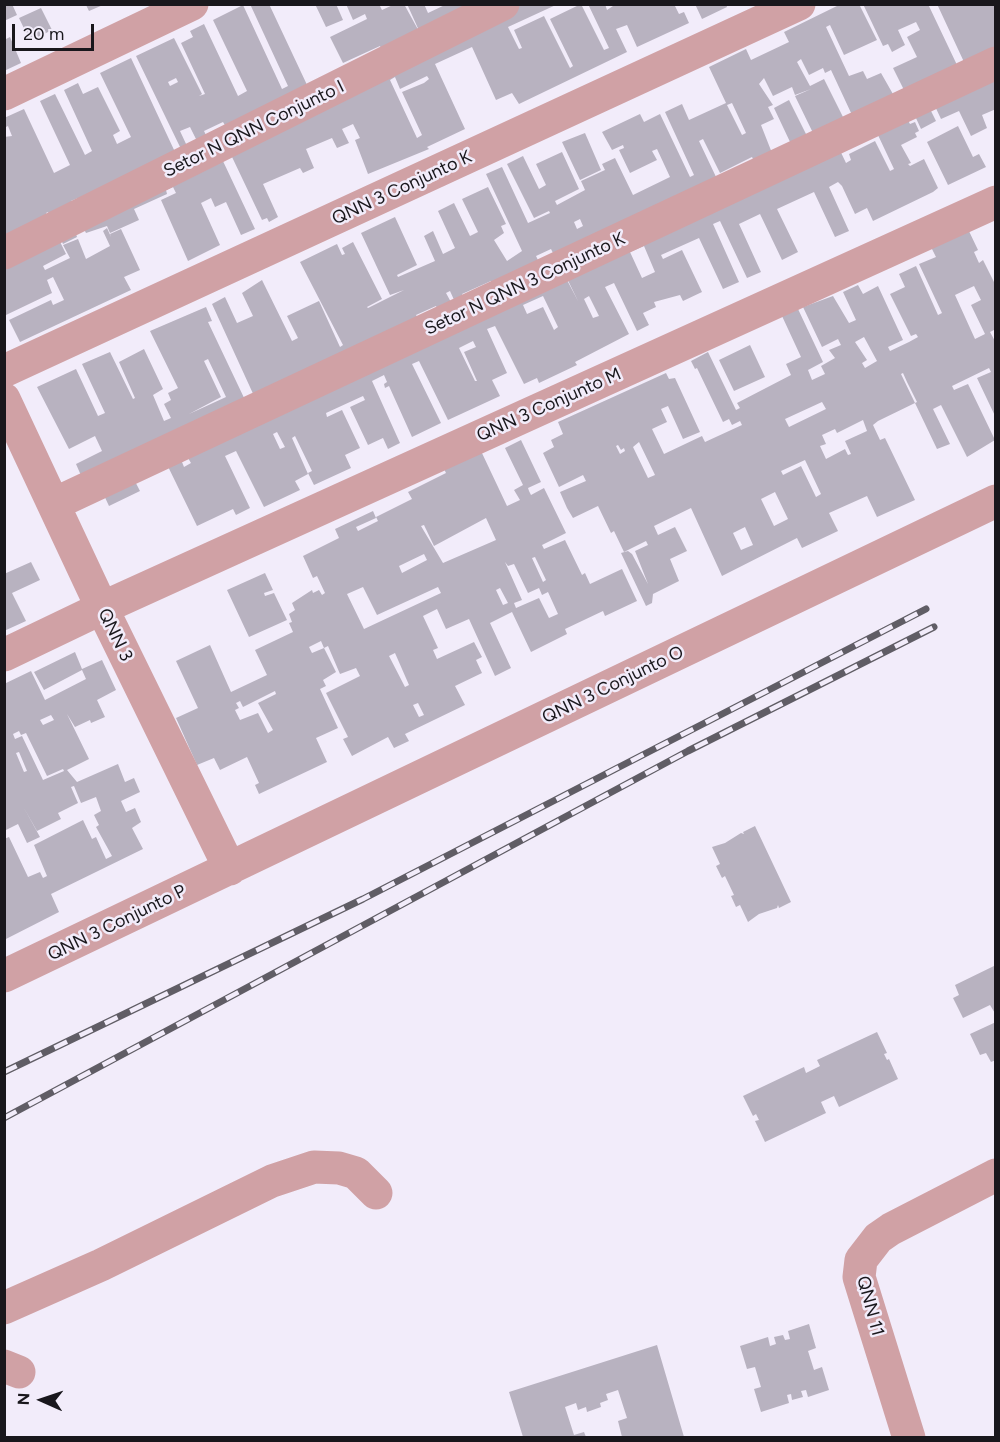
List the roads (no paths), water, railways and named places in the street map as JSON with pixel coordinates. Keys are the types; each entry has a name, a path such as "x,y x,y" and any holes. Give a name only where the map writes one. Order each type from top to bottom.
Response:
{"street":[{"path":"4,94 192,4"},
{"name":"Setor N QNN Conjunto I","path":"4,253 503,4"},
{"name":"QNN 3 Conjunto K","path":"4,371 799,4"},
{"name":"Setor N QNN 3 Conjunto K","path":"54,504 996,63"},
{"name":"QNN 3 Conjunto M","path":"4,655 102,608 996,202"},
{"name":"QNN 3","path":"4,399 102,608 230,869"},
{"name":"QNN 3 Conjunto O","path":"230,869 996,501"},
{"name":"QNN 3 Conjunto P","path":"4,976 230,869"},
{"path":"4,1308 101,1265 272,1182 314,1167 339,1168 356,1173 376,1193"},
{"name":"QNN 11","path":"909,1437 859,1277 861,1260 878,1238 891,1228 996,1175"}],"railway":[{"path":"4,1072 363,899 926,609"},
{"path":"4,1118 688,751 934,627"}]}
